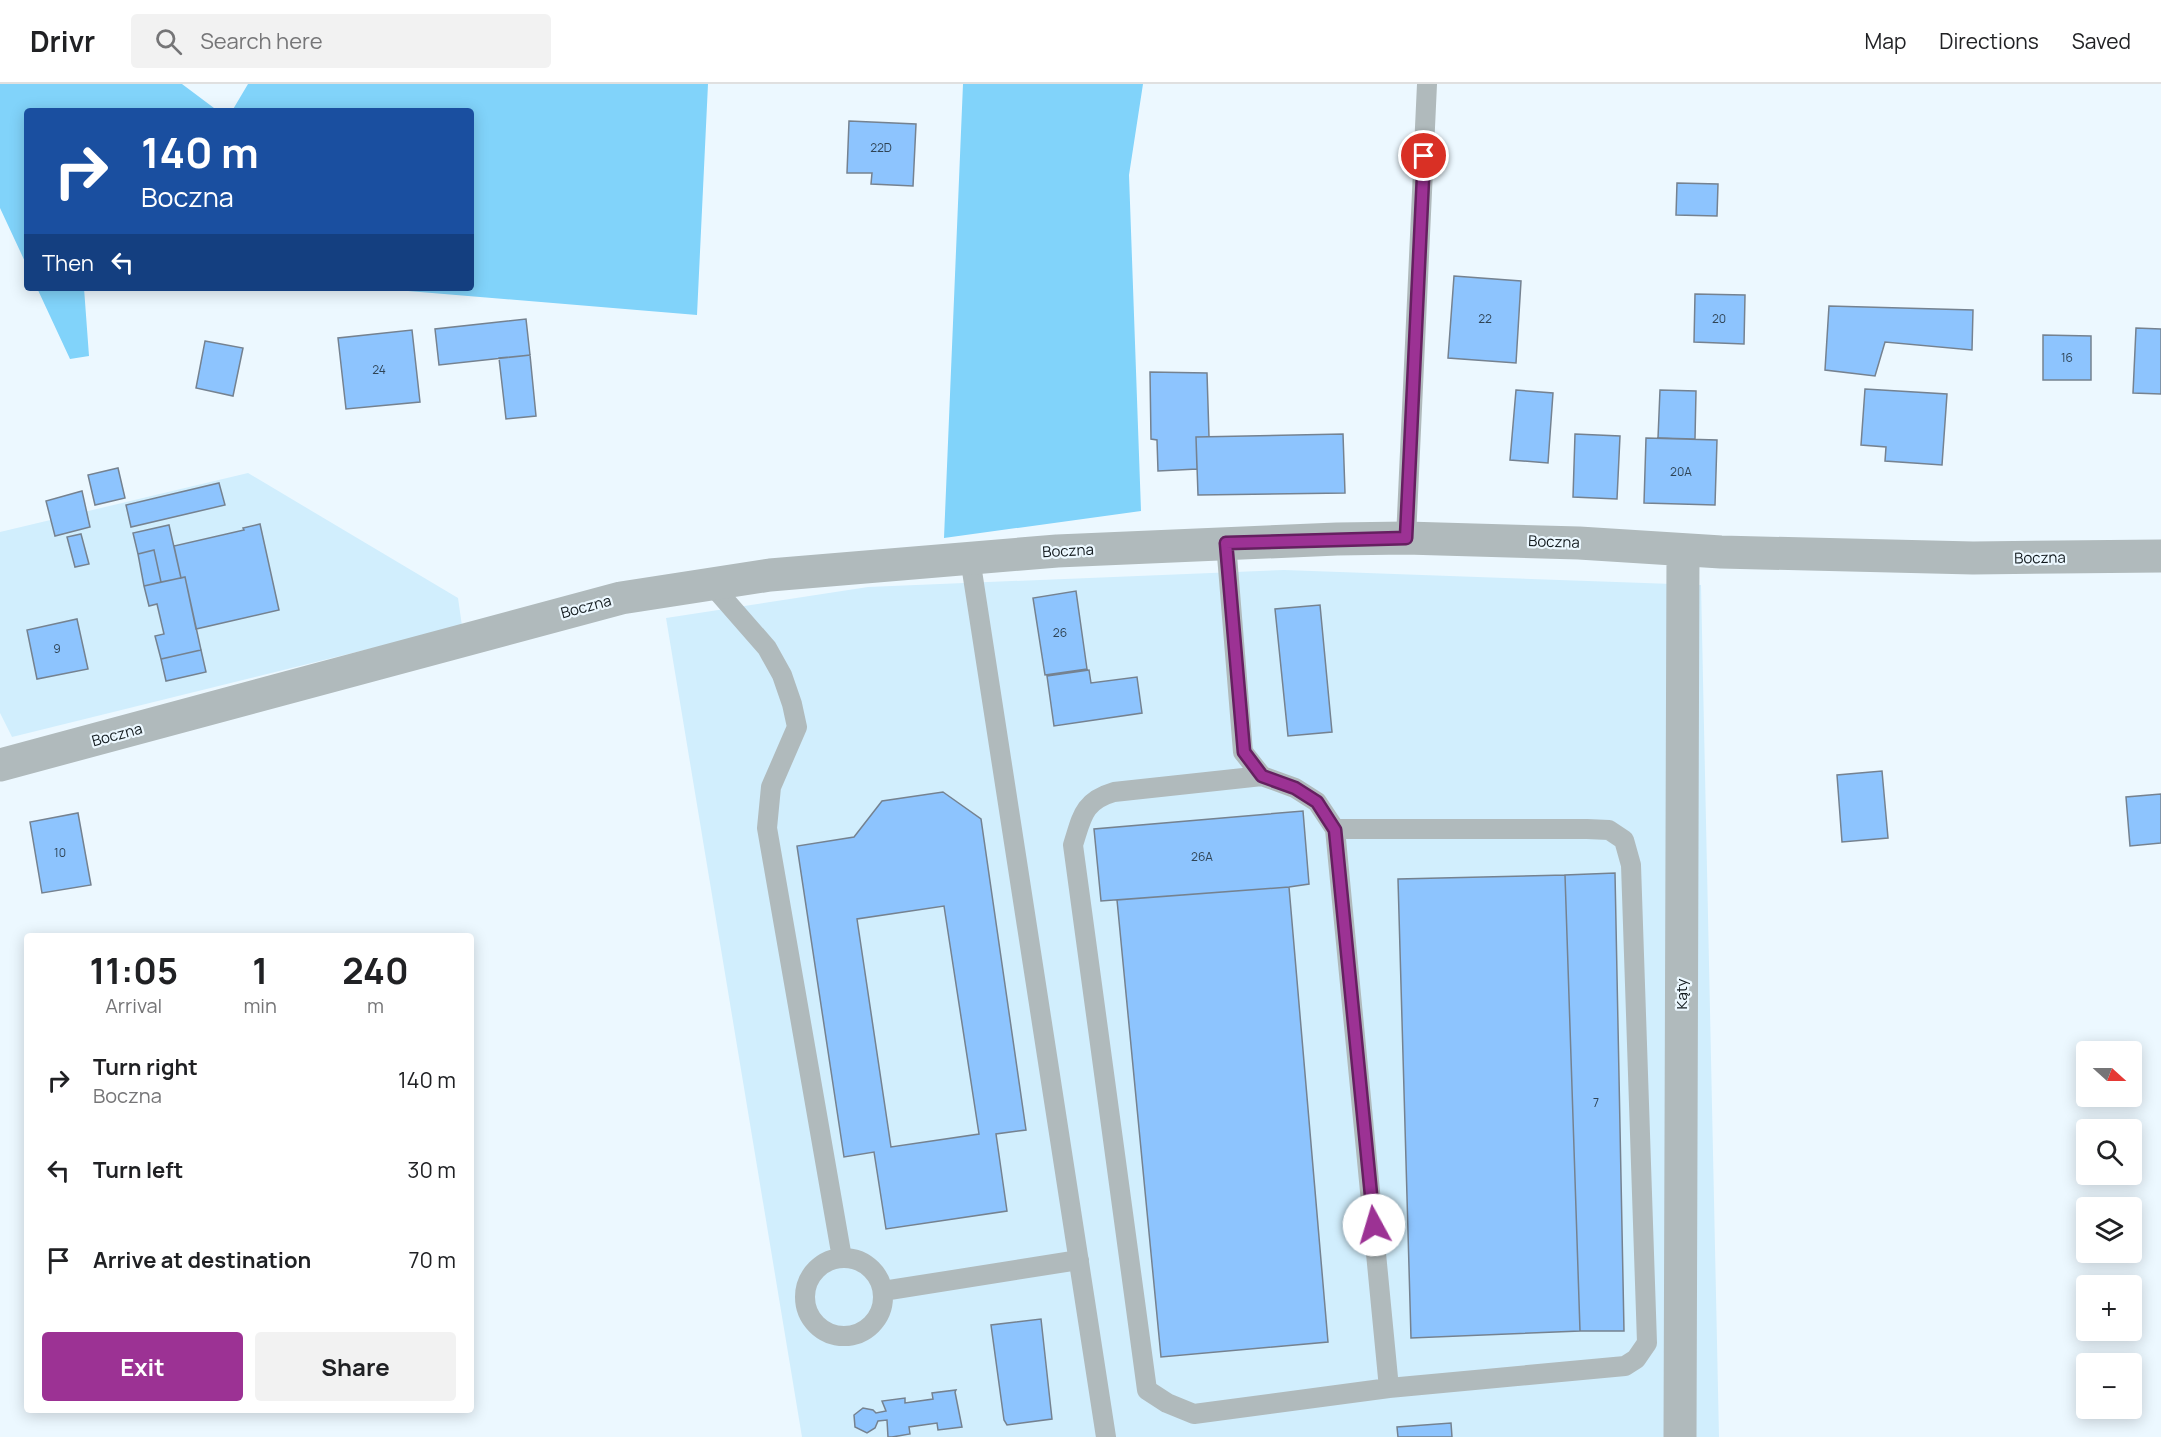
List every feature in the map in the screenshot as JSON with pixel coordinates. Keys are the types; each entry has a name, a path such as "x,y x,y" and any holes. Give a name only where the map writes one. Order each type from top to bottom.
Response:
{"street":[{"name":"Boczna","path":"0,765 621,598 770,576 1057,550 1406,538 1579,543 1683,550 1973,558 2161,556"},
{"name":"Kąty","path":"1680,1437 1683,550"}],"lane":[{"path":"1406,538 1427,84"},
{"path":"1226,543 1244,752 1262,776"},
{"path":"970,558 1106,1437"},
{"path":"711,584 767,648 782,675 797,727 771,787 766,828 842,1258"},
{"path":"1335,830 1609,830 1624,840 1631,865 1647,1343 1636,1359 1625,1366 1389,1388 1194,1414 1167,1404 1147,1390 1073,845 1083,814 1098,796 1114,792 1262,776 1295,788 1317,802 1335,830 1389,1388"},
{"path":"842,1258 855,1259 866,1264 876,1273 883,1291 881,1310 876,1321 866,1330 854,1335 841,1336 828,1333 810,1315 806,1302 806,1289 811,1276 819,1267 830,1260 842,1258"},
{"path":"883,1291 1079,1260"}],"shaded area":[{"path":"0,84 182,84 214,108 24,108 24,260 0,208"},
{"path":"248,84 708,84 697,315 408,291 474,291 474,108 234,108"},
{"path":"963,84 1143,84 1129,175 1141,511 944,538"},
{"path":"38,291 84,291 89,356 70,359"},
{"path":"248,473 458,598 462,626 12,737 0,713 0,532"},
{"path":"1284,570 1701,585 1719,1437 802,1437 666,618 868,587"}],"building":[{"path":"849,121 916,124 913,186 871,184 872,173 847,173"},
{"path":"1677,183 1718,184 1717,216 1676,215"},
{"path":"1454,276 1521,281 1516,363 1448,358"},
{"path":"1695,294 1745,295 1744,344 1694,342"},
{"path":"1829,306 1973,310 1972,350 1885,342 1875,376 1825,370"},
{"path":"526,319 530,355 439,365 435,329"},
{"path":"2136,328 2161,329 2161,394 2133,393"},
{"path":"412,330 420,402 346,409 338,338"},
{"path":"2043,335 2091,336 2091,380 2043,380"},
{"path":"205,341 243,348 233,396 196,388"},
{"path":"530,355 536,416 506,419 499,358"},
{"path":"1150,372 1207,373 1209,437 1196,437 1197,469 1158,471 1157,440 1151,439"},
{"path":"1865,389 1947,394 1942,465 1885,461 1886,447 1861,445"},
{"path":"1516,390 1553,393 1548,463 1510,460"},
{"path":"1660,390 1696,391 1695,439 1658,438"},
{"path":"1343,434 1345,493 1198,495 1196,437"},
{"path":"1575,434 1620,436 1617,499 1573,497"},
{"path":"1646,438 1717,440 1715,505 1644,503"},
{"path":"118,468 125,498 95,505 88,475"},
{"path":"219,483 225,505 131,527 126,505"},
{"path":"82,491 90,527 55,536 46,501"},
{"path":"260,524 279,610 196,629 185,577 181,578 174,546 244,530 243,528"},
{"path":"169,525 181,578 161,582 154,550 138,554 133,533"},
{"path":"81,534 89,564 75,567 67,537"},
{"path":"154,550 161,582 144,586 138,554"},
{"path":"185,577 201,650 161,659 155,636 164,634 157,604 149,606 144,586"},
{"path":"1076,591 1087,669 1045,675 1033,598"},
{"path":"1320,605 1332,732 1288,736 1275,609"},
{"path":"77,619 88,669 37,679 27,630"},
{"path":"201,650 206,672 166,681 161,659"},
{"path":"1089,670 1091,683 1137,677 1142,713 1054,726 1047,676"},
{"path":"1882,771 1888,838 1842,842 1837,775"},
{"path":"943,792 981,819 1026,1130 996,1134 1007,1211 886,1229 874,1152 844,1157 797,846 854,837 882,801","holes":["944,906 979,1134 891,1147 857,919"]},
{"path":"2161,794 2161,843 2130,846 2126,797"},
{"path":"1303,811 1309,884 1101,901 1094,829"},
{"path":"78,813 91,885 42,893 30,822"},
{"path":"1615,873 1624,1331 1580,1331 1565,875"},
{"path":"1565,875 1580,1331 1411,1338 1398,879"},
{"path":"1289,887 1328,1342 1161,1357 1117,900"},
{"path":"1041,1319 1052,1419 1007,1425 1004,1420 991,1325"},
{"path":"956,1390 962,1427 938,1430 937,1423 909,1427 910,1434 888,1437 887,1420 878,1421 875,1428 867,1433 855,1427 854,1415 863,1408 876,1413 886,1411 882,1401 905,1398 905,1403 933,1399 932,1393"},
{"path":"1451,1423 1452,1437 1398,1437 1397,1427"}],"route":[{"path":"1374,1225 1335,830 1317,802 1295,788 1262,776 1244,752 1226,543 1406,538 1424,156"}]}
